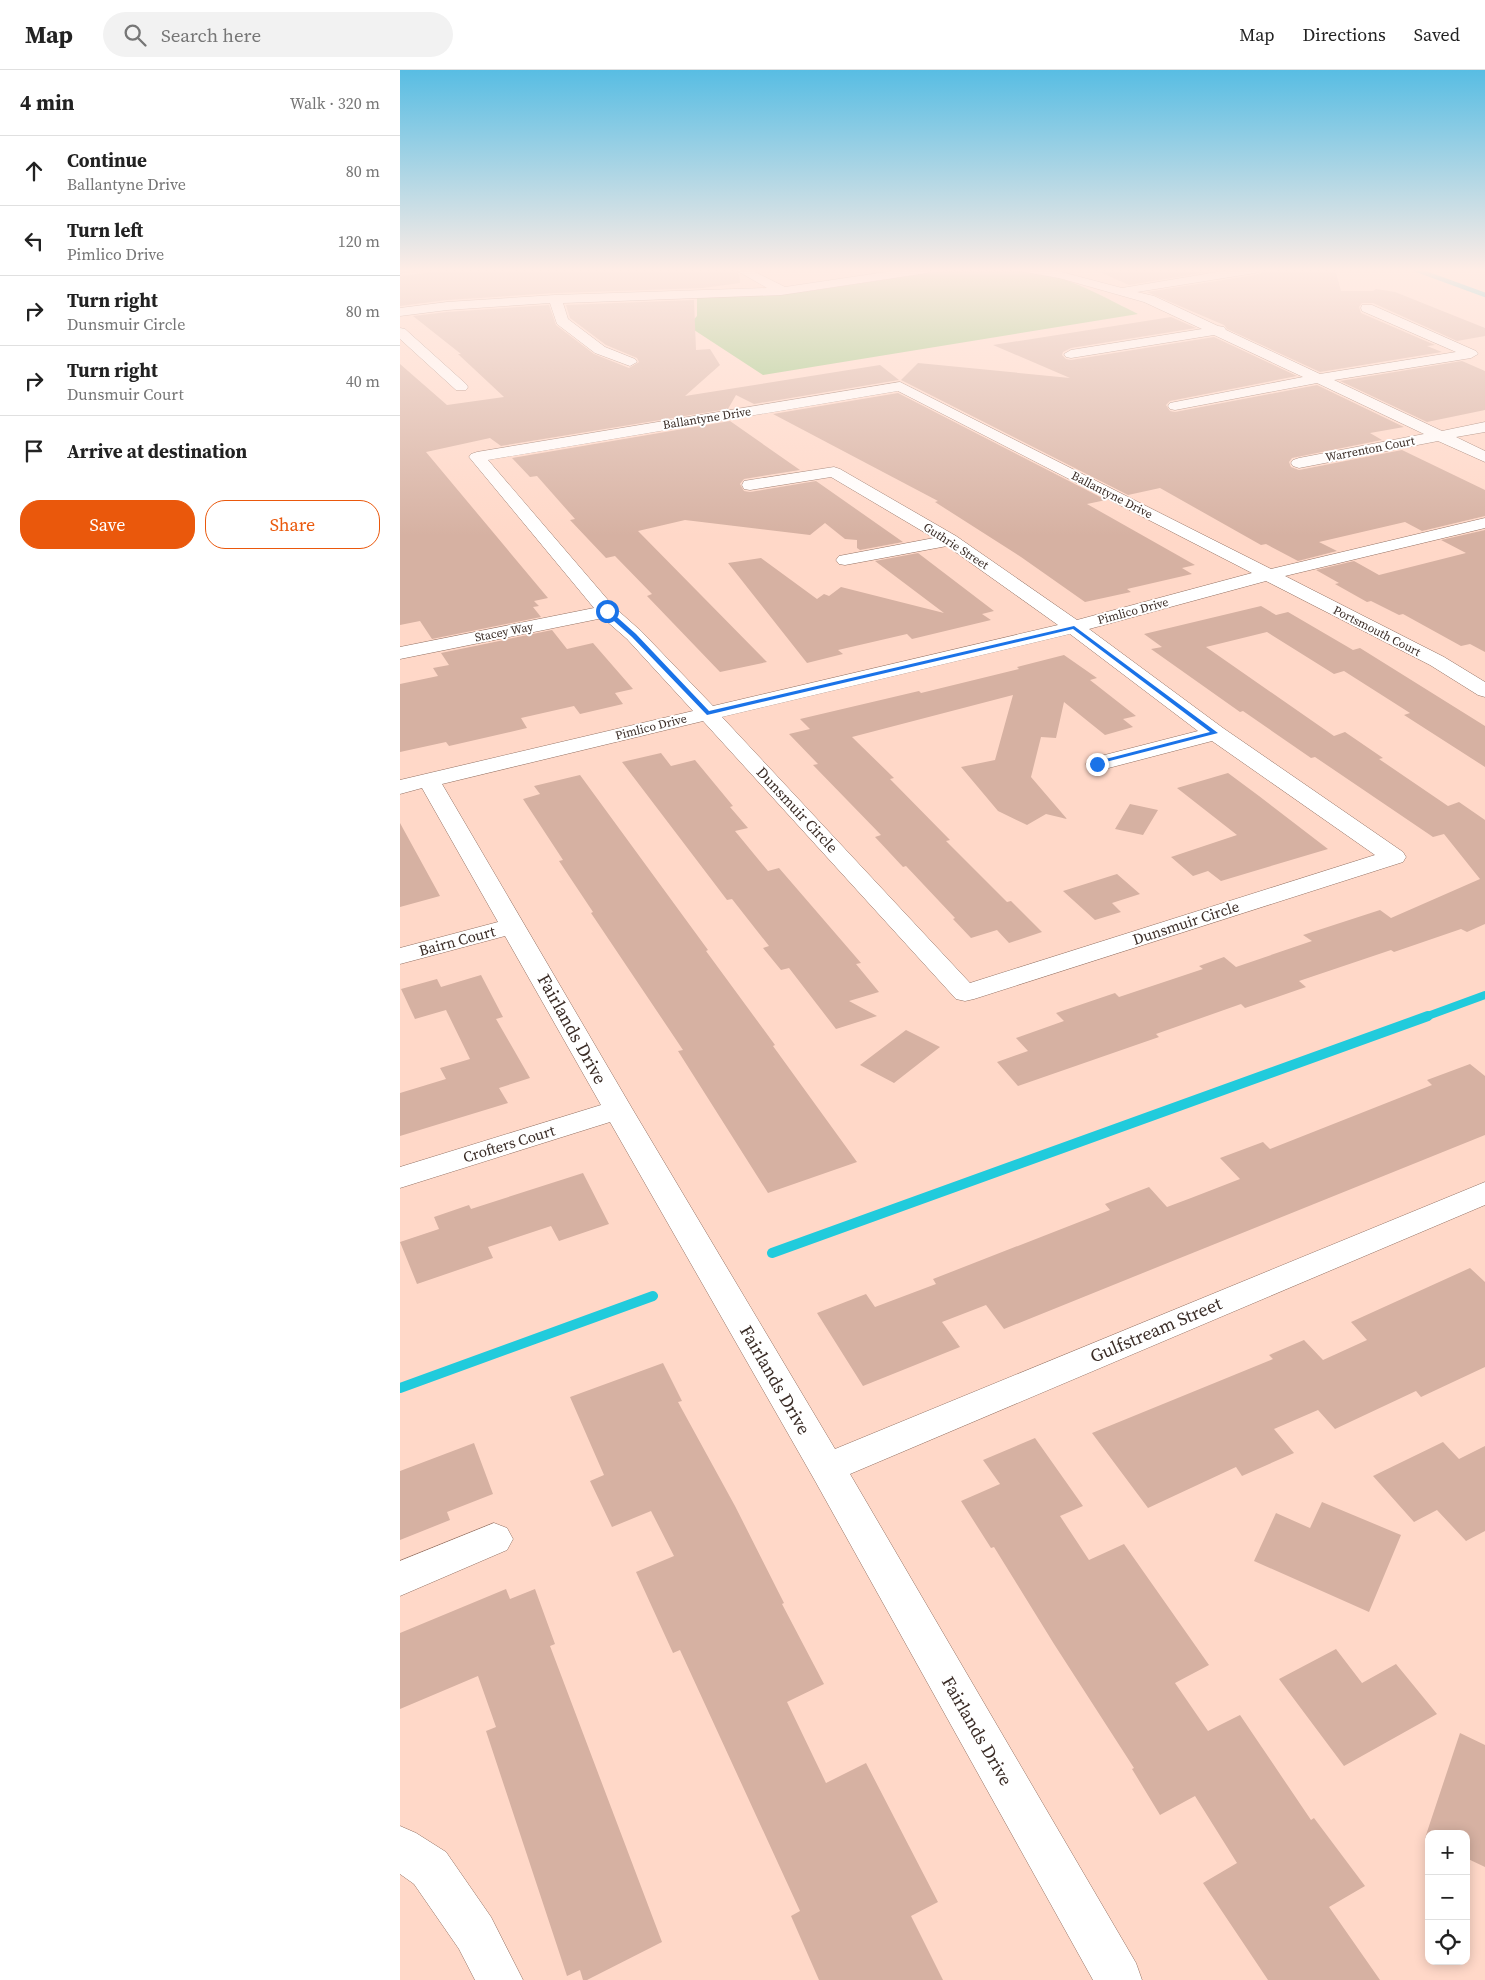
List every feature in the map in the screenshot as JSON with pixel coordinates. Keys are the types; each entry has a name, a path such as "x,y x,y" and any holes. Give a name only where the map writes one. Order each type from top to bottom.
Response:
{"street":[{"path":"429,358 462,388"},
{"path":"620,358 630,362"},
{"path":"1248,358 1378,423"},
{"path":"1278,358 1485,457"},
{"path":"1175,406 1298,382 1447,358"},
{"name":"Ballantyne Drive","path":"707,714 634,635 607,611 477,456 900,386 1266,575"},
{"name":"Warrenton Court","path":"1299,463 1485,427"},
{"path":"1396,432 1431,450"},
{"name":"Guthrie Street","path":"750,485 834,472 950,540 1074,628"},
{"name":"Pimlico Drive","path":"415,784 1074,628 1266,575 1485,523"},
{"path":"845,560 950,540"},
{"name":"Portsmouth Court","path":"1266,575 1437,662 1485,691"},
{"name":"Stacey Way","path":"400,653 607,611"},
{"name":"Dunsmuir Circle","path":"707,714 965,993 1394,857 1215,733 1074,628"},
{"path":"1097,764 1215,733"},
{"name":"Fairlands Drive","path":"415,784 513,926 827,1468 1119,1980"},
{"name":"Bairn Court","path":"400,956 513,926"},
{"name":"Crofters Court","path":"400,1178 618,1110"},
{"name":"Gulfstream Street","path":"827,1468 1485,1192"},
{"path":"400,1579 494,1538"},
{"path":"400,1848 430,1868 475,1933 500,1980"}],"green space":[{"path":"737,358 867,358 763,375"}],"building":[{"path":"462,358 604,358 629,368 639,362 637,358 716,358 720,365 685,396 880,365 899,380 754,404 736,395 728,409 501,446 490,438 426,452 548,598 534,601 539,606 533,607 541,617 432,639 420,621 400,625 400,364 447,405 504,397"},
{"path":"1024,358 1065,358 1071,360 1083,358 1259,358 1297,376 1170,401 1166,405 1170,411 1175,412 1317,385 1404,427 1370,433 1382,440 1292,458 1289,462 1291,467 1299,470 1402,450 1485,490 1485,516 1422,531 1405,522 1319,542 1337,551 1298,561 1266,544 1261,545 1160,488 1128,495 901,380 918,363 1070,378"},
{"path":"1290,358 1405,358 1320,372"},
{"path":"1462,361 1485,371 1485,410 1427,422 1340,381"},
{"path":"898,393 1106,500 1087,504 1195,565 1182,568 1192,574 1127,589 1131,592 1085,602 1021,557 935,502 938,501 773,414"},
{"path":"730,421 800,470 744,479 740,484 744,491 750,492 816,481 903,542 860,550 857,548 857,540 845,539 825,523 810,535 685,520 638,531 767,662 720,672 647,596 652,594 615,556 606,558 570,520 575,519 537,476 530,477 512,458"},
{"path":"1485,530 1485,652 1470,644 1461,646 1403,614 1399,615 1371,601 1367,602 1335,584 1339,583 1316,570 1354,561 1379,575 1466,553 1441,540"},
{"path":"918,553 994,611 982,614 991,620 912,639 907,634 838,650 843,654 807,663 728,563 761,558 817,599 824,594 829,596 841,587 944,613 875,561"},
{"path":"1261,606 1276,615 1288,612 1353,650 1360,648 1485,726 1485,767 1404,715 1410,713 1344,671 1334,674 1267,632 1206,647 1334,736 1345,732 1383,758 1379,759 1448,806 1459,802 1485,820 1485,924 1467,932 1461,929 1394,952 1391,950 1299,981 1306,987 1245,1008 1241,1004 1156,1034 1159,1037 1018,1086 997,1062 1028,1051 1016,1038 1064,1021 1056,1013 1115,993 1119,997 1203,969 1199,966 1224,957 1236,967 1312,941 1303,935 1380,910 1391,918 1480,879 1444,834 1433,837 1315,757 1311,758 1243,711 1240,712 1151,649 1162,647 1144,634"},
{"path":"552,630 567,649 593,643 633,689 615,693 623,704 580,714 574,706 521,718 527,728 449,746 446,742 400,752 400,684 438,676 433,668 449,665 441,653"},
{"path":"1064,655 1097,678 1090,680 1136,716 1123,719 1133,727 1105,735 1064,702 1056,738 1041,737 1031,777 1067,819 1046,814 1027,825 998,811 961,767 995,760 1013,695 852,737 894,778 890,779 950,840 946,841 1007,902 1011,901 1042,932 1009,943 997,930 971,938 953,919 955,918 906,866 903,867 875,837 881,835 813,765 818,764 789,734 810,729 800,719 919,691 921,693 1019,669 1017,667"},
{"path":"661,753 671,766 695,760 733,806 730,807 748,828 735,831 768,871 779,868 861,963 856,964 879,992 849,1001 877,1016 836,1029 789,968 781,970 763,948 769,946 732,899 727,900 622,762"},
{"path":"1228,773 1328,849 1221,881 1208,871 1193,876 1171,857 1237,835 1177,788"},
{"path":"580,775 708,950 706,951 857,1162 768,1193 678,1051 683,1050 591,913 593,912 559,861 563,860 523,799 540,794 534,786"},
{"path":"1130,804 1158,810 1143,835 1115,829"},
{"path":"400,823 440,896 400,907"},
{"path":"1117,874 1140,894 1112,903 1121,912 1095,920 1063,891"},
{"path":"481,975 503,1017 496,1019 530,1078 499,1088 508,1103 400,1136 400,1093 446,1079 440,1068 470,1059 446,1010 415,1019 401,989 437,979 441,987"},
{"path":"906,1030 940,1047 894,1083 860,1065"},
{"path":"1470,1064 1485,1076 1485,1135 1004,1329 986,1305 942,1322 960,1347 863,1386 817,1313 866,1294 875,1307 936,1284 933,1279 1110,1210 1105,1204 1149,1187 1167,1207 1191,1198 1240,1179 1220,1158 1263,1142 1270,1149 1432,1085 1427,1080"},
{"path":"583,1173 609,1224 559,1241 551,1226 488,1247 493,1258 417,1284 400,1242 439,1229 434,1217 469,1205 471,1209"},
{"path":"1470,1268 1485,1282 1485,1367 1421,1397 1416,1391 1335,1429 1318,1410 1274,1429 1294,1453 1242,1476 1236,1467 1148,1508 1092,1433 1273,1359 1269,1355 1304,1340 1323,1360 1367,1340 1351,1322"},
{"path":"663,1363 682,1401 678,1402 735,1506 784,1603 782,1604 824,1684 787,1702 826,1783 866,1763 938,1902 911,1916 943,1980 819,1980 791,1916 800,1911 680,1650 673,1653 636,1572 674,1556 651,1511 612,1527 590,1481 604,1475 570,1397"},
{"path":"1035,1438 1083,1506 1060,1516 1089,1560 1124,1544 1209,1665 1175,1683 1208,1731 1240,1715 1311,1820 1314,1818 1365,1886 1329,1907 1380,1980 1268,1980 1203,1883 1237,1863 1195,1796 1160,1815 1132,1769 1134,1768 994,1547 991,1548 961,1501 1000,1484 983,1460"},
{"path":"1443,1442 1459,1459 1485,1446 1485,1531 1466,1541 1437,1510 1414,1522 1373,1476"},
{"path":"474,1443 493,1494 447,1512 450,1520 400,1540 400,1471"},
{"path":"1322,1502 1401,1535 1369,1612 1254,1561 1276,1513 1310,1528"},
{"path":"506,1589 510,1599 535,1589 555,1644 550,1646 662,1942 587,1980 583,1980 580,1970 567,1976 486,1731 496,1727 478,1676 400,1709 400,1633"},
{"path":"1336,1649 1362,1683 1396,1664 1437,1714 1344,1766 1279,1679"},
{"path":"1460,1733 1485,1745 1485,1867 1470,1860 1470,1830 1428,1830"}],"waterway":[{"path":"1425,1017 1485,995"},
{"path":"772,1253 1428,1016"},
{"path":"400,1388 653,1296"}],"route":[{"path":"607,611 634,635 707,714 1074,628 1215,733 1097,764"}]}
